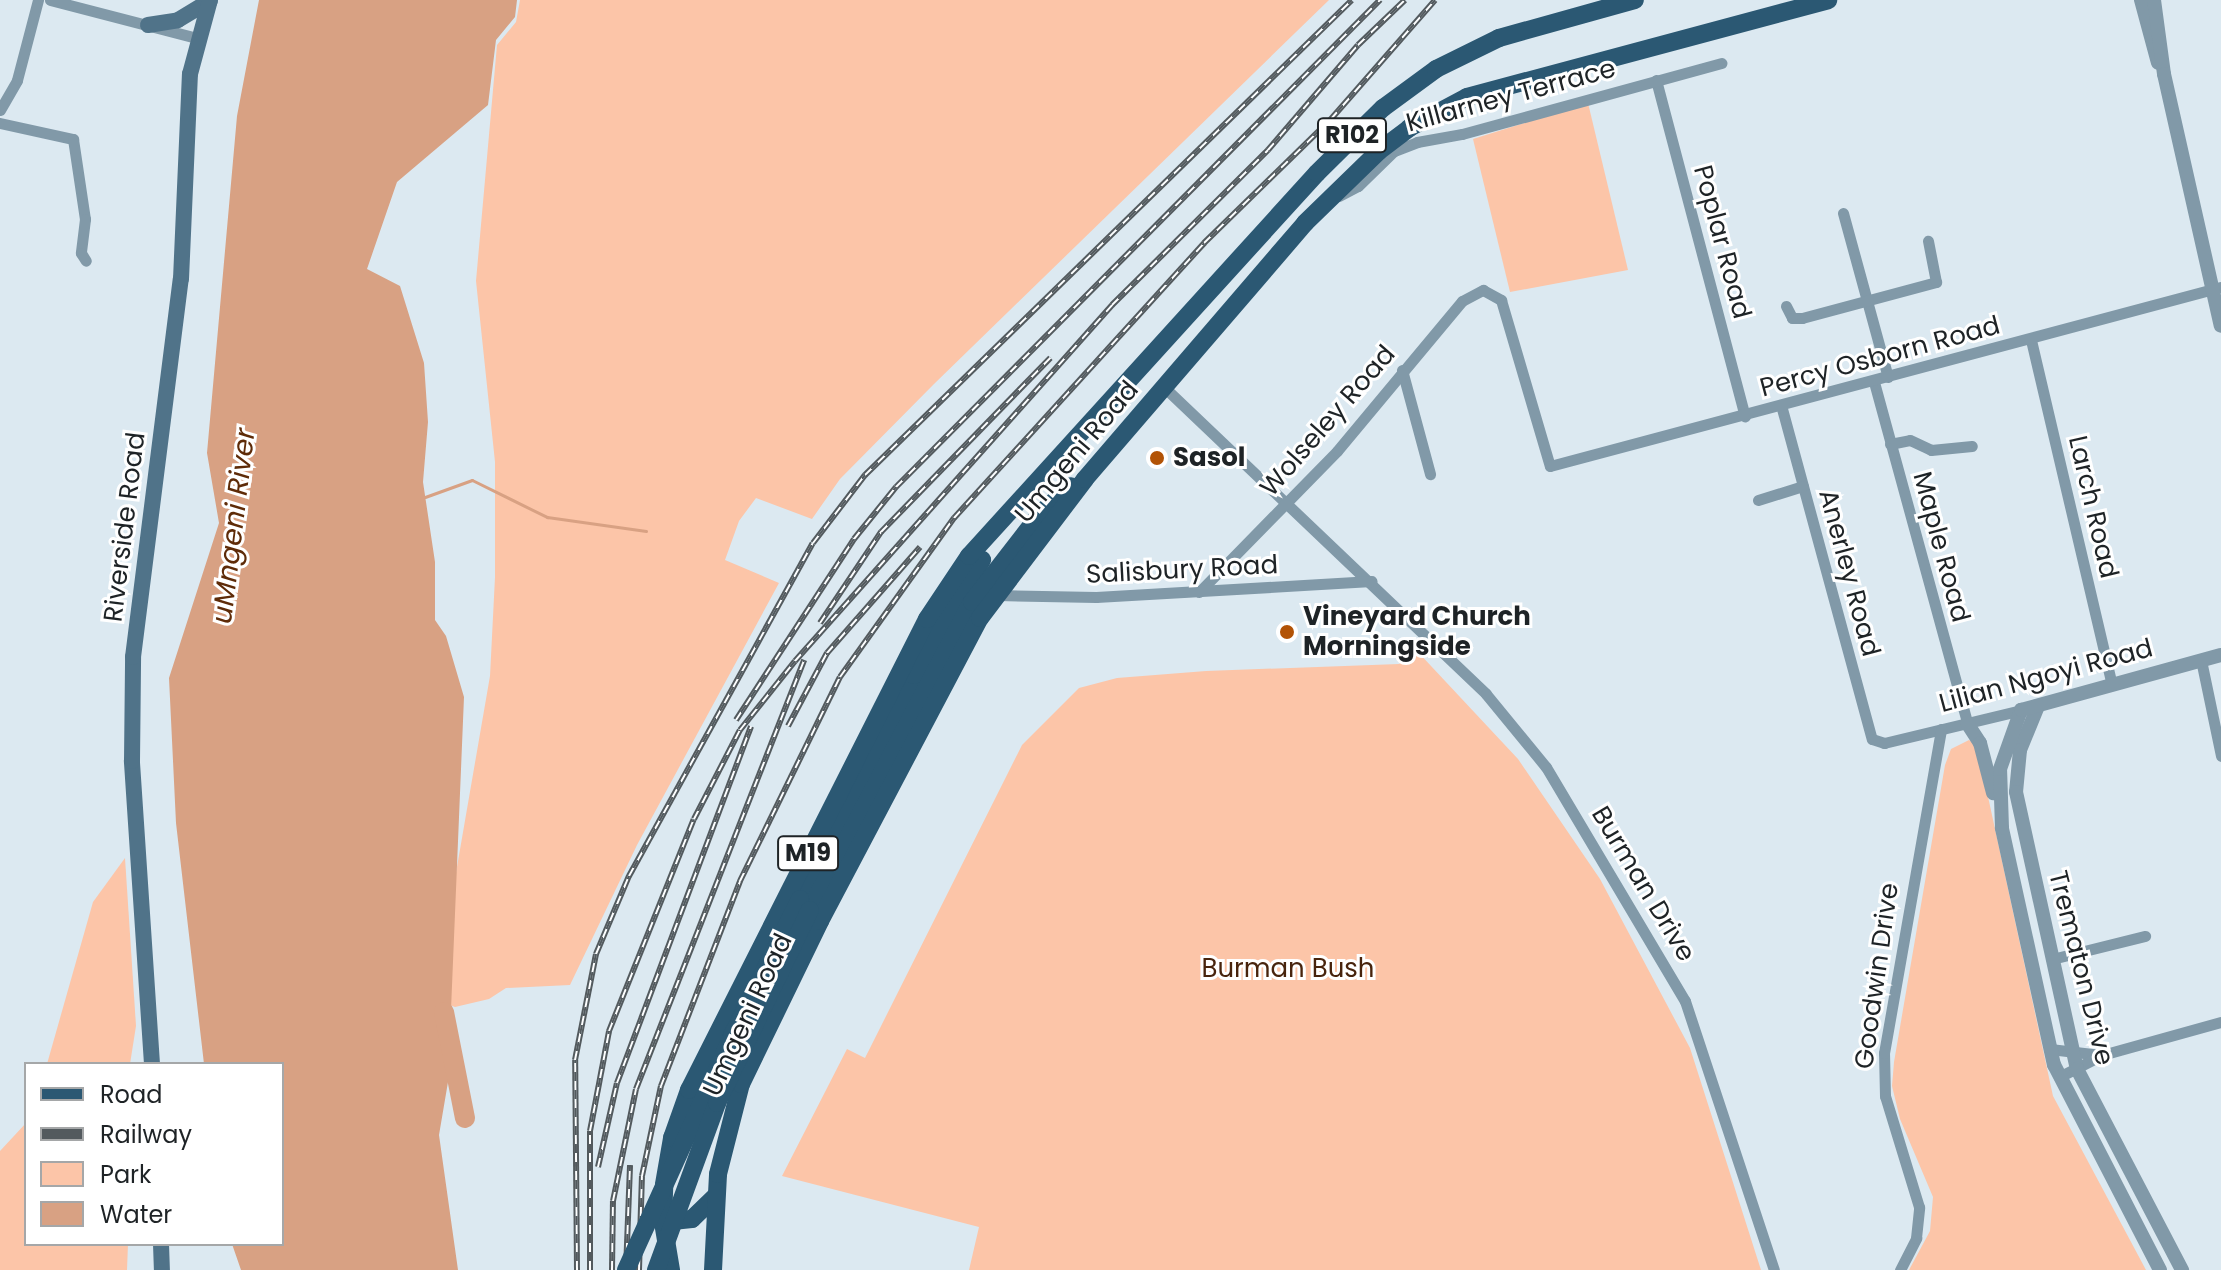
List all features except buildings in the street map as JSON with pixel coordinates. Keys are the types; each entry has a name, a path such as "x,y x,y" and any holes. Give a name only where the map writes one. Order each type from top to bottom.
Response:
{"main road":[{"name":"Umgeni Road","path":"671,1270 663,1222 672,1138 689,1090 858,752 946,588 985,537 1047,475 1317,173 1383,108 1436,69 1499,38 1635,0"},
{"path":"1747,21 1752,0"},
{"name":"Umgeni Road","path":"713,1270 715,1197 729,1117 755,1051 994,595 1085,479 1327,200 1409,128 1467,97 1828,0"},
{"path":"148,25 178,20 210,1"},
{"name":"Riverside Road","path":"152,1062 131,693 181,279 190,74 197,38 210,1"},
{"path":"626,1270 952,604 1047,475"},
{"path":"656,1270 717,1103 805,904 972,602 1053,499 1085,479"},
{"path":"663,1222 692,1219 715,1197"},
{"path":"161,1246 162,1270"}],"street":[{"path":"0,110 17,80 38,0"},
{"path":"50,0 197,38"},
{"path":"2141,0 2164,74 2217,288 2221,326"},
{"path":"2154,0 2164,74"},
{"name":"Killarney Terrace","path":"1327,200 1358,186 1405,146 1721,63"},
{"name":"Poplar Road","path":"1656,80 1745,416"},
{"path":"0,123 24,132 72,136 85,212 81,253 86,261"},
{"path":"1843,213 1888,377"},
{"path":"1786,306 1796,319 1936,282 1928,241"},
{"name":"Percy Osborn Road","path":"1550,466 2217,288"},
{"name":"Wolseley Road","path":"1199,592 1337,451 1462,301 1483,290 1495,292 1550,466"},
{"name":"Larch Road","path":"2031,340 2112,684"},
{"path":"1402,370 1430,474"},
{"name":"Maple Road","path":"1874,382 1967,723"},
{"name":"Burman Drive","path":"1165,388 1288,499 1372,581 1486,694 1535,751 1670,971 1708,1058 1774,1270"},
{"name":"Anerley Road","path":"1781,405 1870,736 1884,743"},
{"path":"1890,444 1910,440 1931,450 1972,446"},
{"path":"1758,500 1803,486"},
{"name":"Salisbury Road","path":"994,595 1199,592 1372,581"},
{"name":"Lilian Ngoyi Road","path":"1884,743 2038,706 2221,655"},
{"path":"2201,660 2221,756"},
{"name":"Trematon Drive","path":"2038,706 2017,766 2020,811 2077,1069 2182,1270"},
{"name":"Trematon Drive","path":"2021,710 2000,769 2001,821 2050,1049 2059,1077 2160,1270"},
{"path":"1967,723 1984,757 2001,821"},
{"name":"Goodwin Drive","path":"1900,1270 1916,1238 1919,1207 1885,1096 1884,1053 1941,729"},
{"path":"2001,821 2009,802 2020,811"},
{"path":"2022,920 2042,915"},
{"path":"2052,959 2145,936"},
{"path":"2059,1077 2102,1055 2221,1022"},
{"path":"2050,1049 2102,1055"},
{"path":"2121,1198 2138,1187"}],"green space":[{"path":"520,0 1329,0 934,384 840,479 812,519 756,498 739,521 725,560 779,583 637,845 570,985 506,988 489,999 455,1007 447,1004 444,942 490,676 495,577 495,462 476,281 497,45 516,22"},
{"path":"1588,103 1628,270 1510,292 1473,139"},
{"name":"Burman Bush","path":"1417,651 1518,759 1600,879 1690,1048 1761,1270 969,1270 979,1227 782,1176 847,1049 865,1058 1022,745 1079,688 1117,678 1206,671 1399,664"},
{"path":"1969,740 1977,746 2053,1096 2146,1270 1909,1270 1930,1231 1933,1197 1900,1119 1892,1086 1894,1062 1945,765 1951,749"},
{"path":"125,858 136,1026 130,1062 48,1062 93,902"},
{"path":"24,1125 24,1246 128,1246 127,1270 0,1270 0,1151"}],"water":[{"name":"uMngeni River","path":"259,0 517,0 515,17 496,40 488,105 397,182 367,269 400,286 424,363 428,422 423,482 435,562 435,620 446,636 464,697 448,1082 439,1135 458,1270 241,1270 233,1246 284,1246 284,1062 204,1062 176,823 169,678 219,523 207,453 237,116"}],"waterway":[{"path":"425,497 472,480 547,517 646,531"},
{"path":"444,1012 465,1118"}],"railway":[{"path":"577,1270 575,1060 596,954 629,876 813,543 865,475 1352,0"},
{"path":"736,720 854,539 896,487 1380,0"},
{"path":"590,1270 590,1131 609,1031 694,819 740,730 795,661 1112,305 1268,150 1358,45 1405,0"},
{"path":"639,1270 642,1176 661,1086 740,881 840,677 954,518 1204,243 1331,119 1435,0"},
{"path":"820,623 881,532 1050,358"},
{"path":"788,726 827,653 920,547"},
{"path":"612,1270 613,1201 636,1089 804,660"},
{"path":"598,1167 617,1083 751,726"},
{"path":"626,1270 630,1165"}],"place":[{"name":"Sasol","path":"1157,458"},
{"name":"Vineyard Church Morningside","path":"1287,632"}]}
